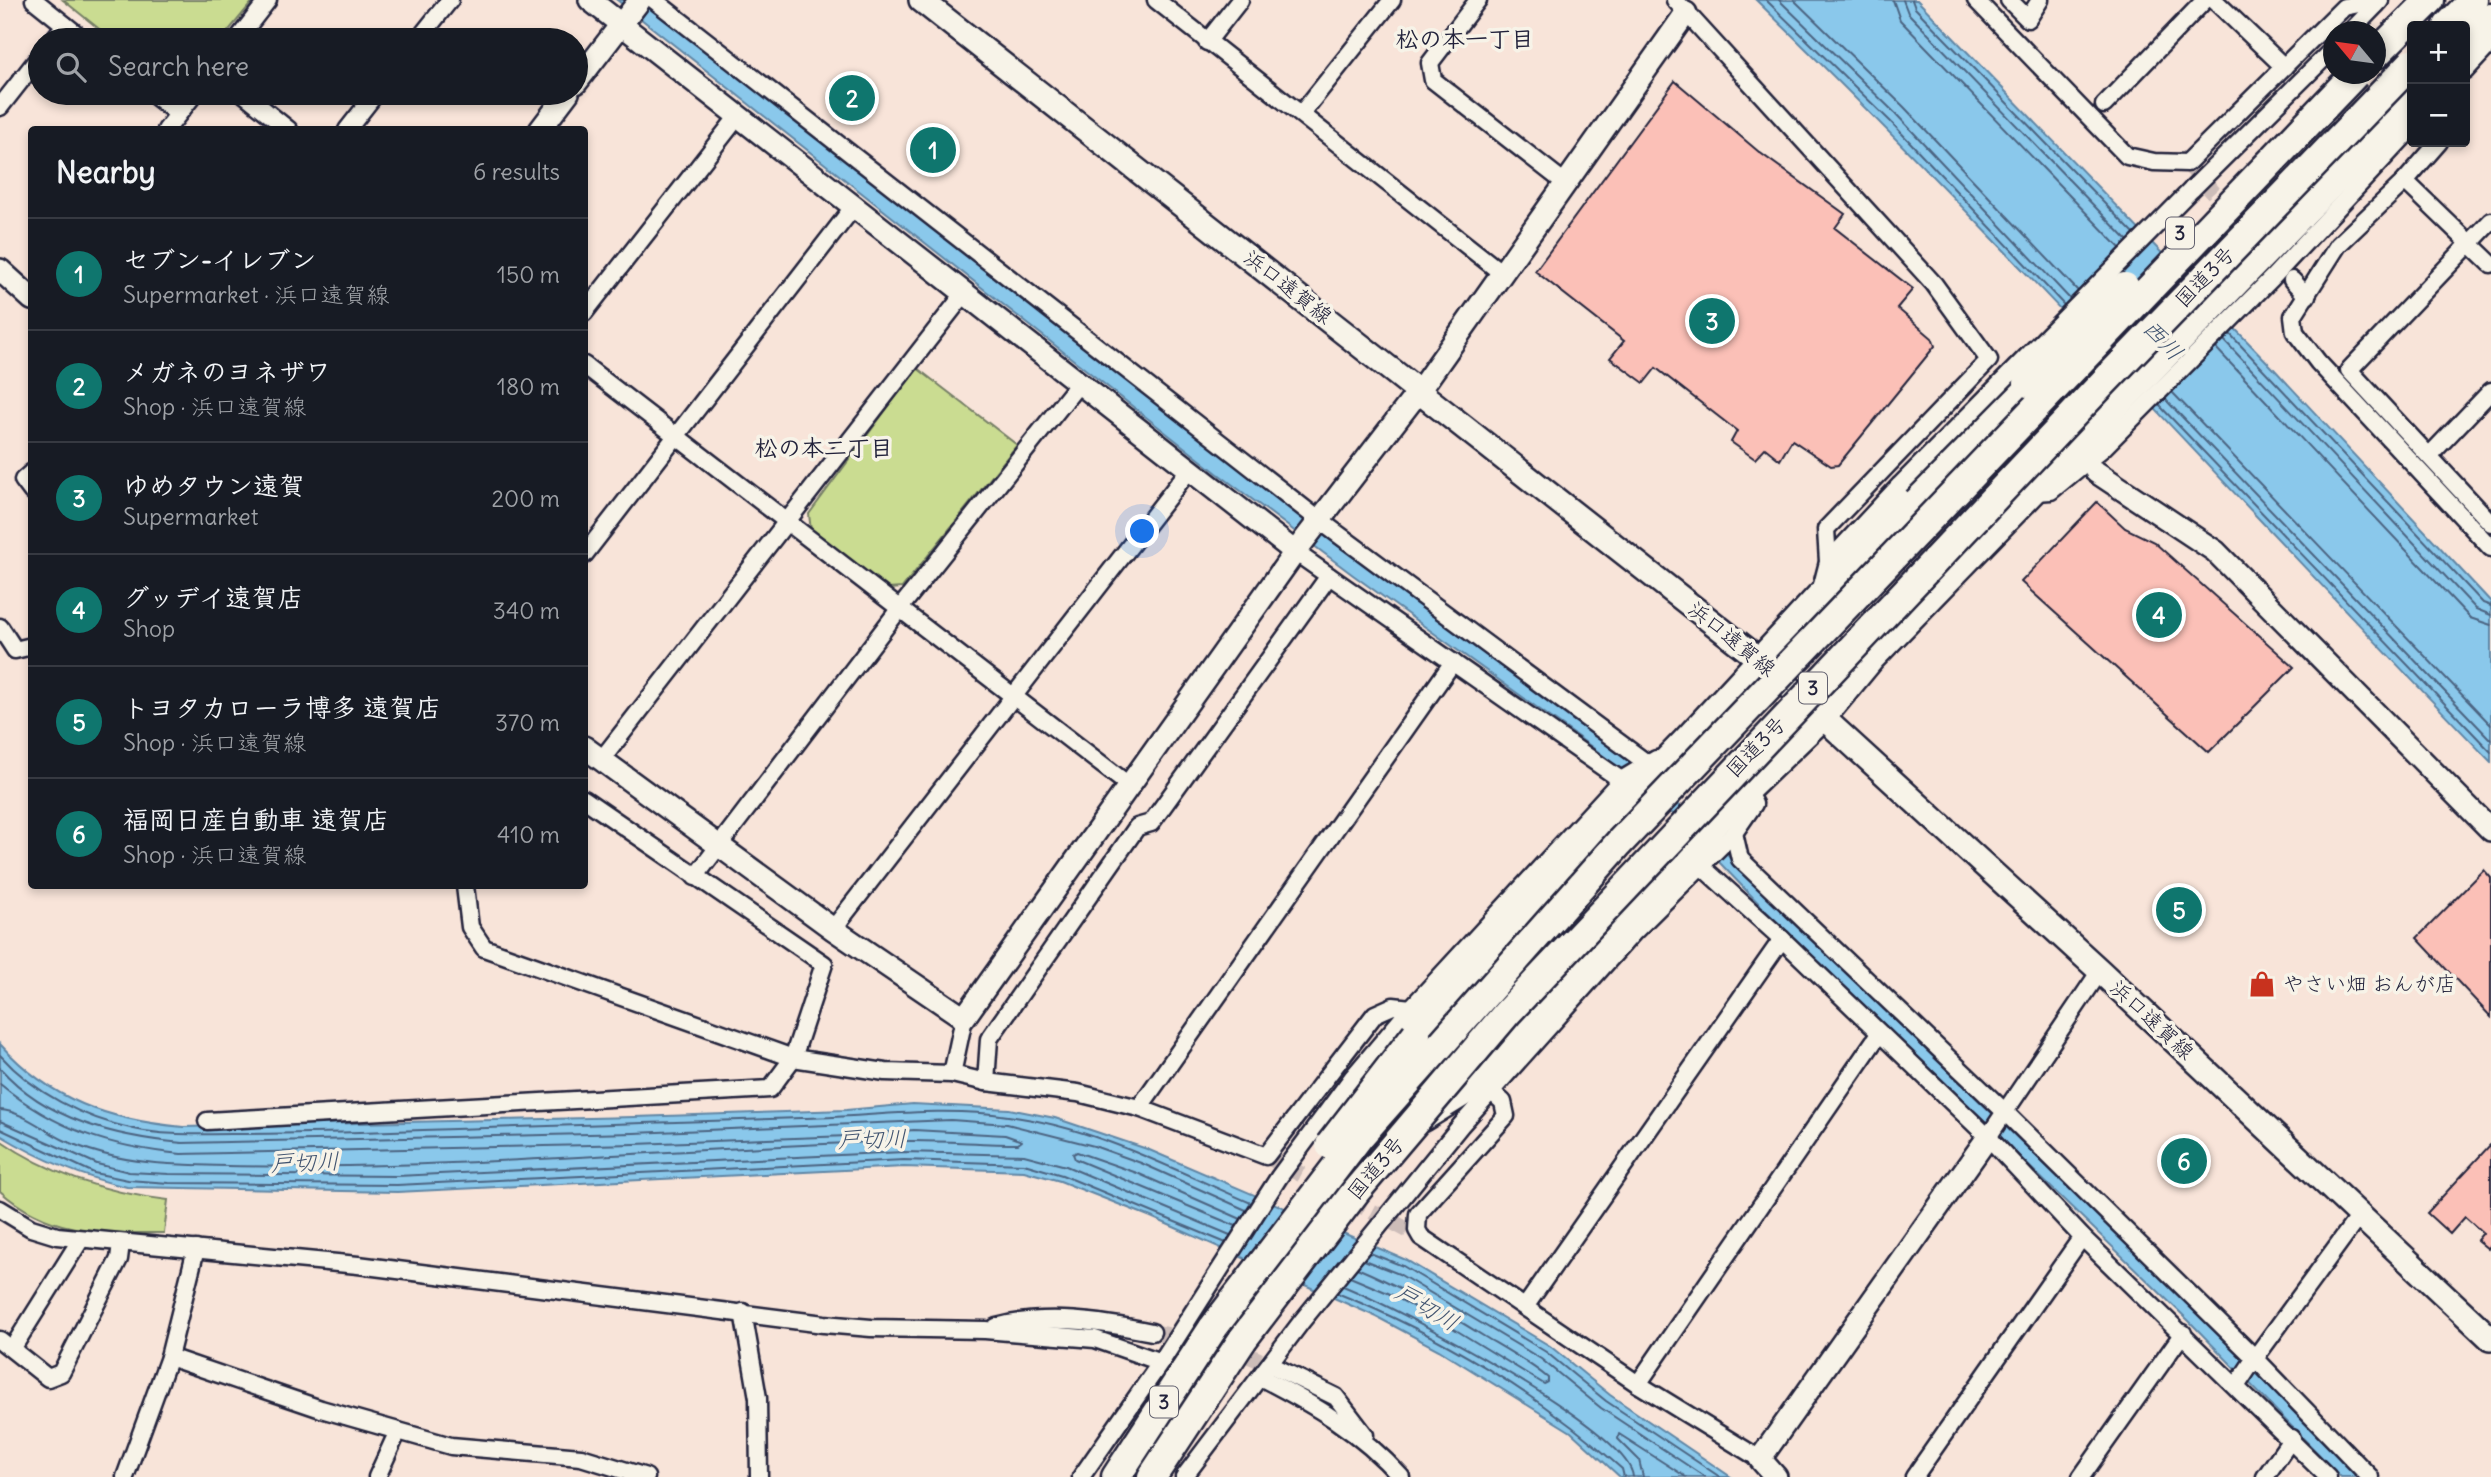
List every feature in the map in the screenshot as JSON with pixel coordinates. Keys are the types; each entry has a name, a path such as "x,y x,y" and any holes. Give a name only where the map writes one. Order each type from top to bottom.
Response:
{"highway":[{"path":"2386,43 2430,0"},
{"path":"2453,21 2473,0"},
{"path":"2470,41 2491,18"},
{"name":"国道3号","path":"1152,1477 1243,1339 1356,1191 1507,1013 1632,877 2407,68"},
{"name":"国道3号","path":"1116,1477 1219,1321 1359,1136 1619,843 2345,84"},
{"name":"3","path":"1820,597 2028,383 2233,180 2345,84"},
{"path":"1415,1122 1480,1090 1746,789 1823,715 1870,658 2030,492 2094,442 2263,270 2407,106"},
{"path":"1219,1321 1311,1171 1414,1021 1686,742 1820,597"}],"main road":[{"name":"浜口遠賀線","path":"920,0 1760,660 2100,971 2491,1339"}],"street":[{"path":"34,0 69,28"},
{"path":"246,28 268,0"},
{"path":"428,28 450,0"},
{"path":"590,0 1295,552 1621,780"},
{"path":"588,67 640,0"},
{"path":"654,0 1319,520 1648,764"},
{"path":"1156,0 1503,274"},
{"path":"1207,42 1240,0"},
{"path":"1301,114 1392,0"},
{"path":"1478,0 1430,63 1433,80 1565,183"},
{"path":"1976,0 2127,156 2154,162 2187,163 2344,7 2379,3"},
{"path":"2009,0 2028,19 2040,0"},
{"path":"2104,105 2205,0"},
{"path":"2214,0 2284,67"},
{"path":"2361,21 2379,3"},
{"path":"952,1074 964,1018 1131,787 1295,552 1419,391 1503,274 1681,6 1934,284 1989,360 1826,530 1828,562 1820,597"},
{"path":"2470,66 2491,43"},
{"path":"1828,562 1900,485 2323,58"},
{"path":"0,107 28,71"},
{"path":"166,105 178,114"},
{"path":"169,126 185,105"},
{"path":"258,105 284,126"},
{"path":"350,126 367,105"},
{"path":"543,126 559,105"},
{"path":"588,308 739,115"},
{"path":"2263,270 2407,133"},
{"path":"2435,147 2405,181 2338,245 2293,316 2295,332 2318,362 2491,548"},
{"path":"2405,181 2491,264"},
{"path":"588,550 855,205"},
{"path":"2491,221 2349,370 2491,523"},
{"path":"0,270 28,295"},
{"path":"2292,280 2306,296"},
{"path":"964,294 785,521 593,753 833,929 964,1018"},
{"path":"588,368 1131,787"},
{"path":"695,877 900,608 1080,382"},
{"path":"2429,456 2491,391"},
{"path":"833,929 1189,470"},
{"path":"2096,472 2215,551 2491,831"},
{"path":"986,1082 989,1039 1137,827 1151,823 1329,576"},
{"path":"0,627 15,650 28,647"},
{"path":"1139,1108 1453,663"},
{"path":"1081,1477 1161,1362 1279,1177 1352,1078 1414,1021 1621,780 1686,742"},
{"path":"1184,1477 1480,1090 1734,833 1754,804 1746,789"},
{"path":"206,1121 770,1089 793,1058 824,964 588,802"},
{"path":"1734,833 1740,859 2006,1112 2370,1477"},
{"path":"1700,865 1782,939 1988,1137 2082,1237 2237,1385 2328,1477"},
{"path":"465,889 470,927 484,948 793,1058 885,1072 952,1074 986,1082 1078,1093 1139,1108 1266,1156 1375,1014 1394,1006 1414,1021"},
{"path":"1525,1307 1782,939"},
{"path":"1760,1459 2006,1112 2100,971"},
{"path":"1639,1384 1879,1034"},
{"path":"1480,1090 1503,1102 1504,1119 1419,1214 1417,1230 1421,1237 1639,1384 1760,1459 1776,1477"},
{"path":"0,1209 31,1228 57,1236 196,1249 871,1328 985,1330 1095,1339 1161,1362"},
{"path":"2237,1385 2359,1216"},
{"path":"1914,1477 2082,1237"},
{"path":"81,1238 6,1345 48,1378 61,1373 119,1259 121,1243"},
{"path":"125,1477 169,1357 196,1249"},
{"path":"743,1312 758,1398 760,1477"},
{"path":"985,1330 1020,1320 1104,1323 1152,1332"},
{"path":"2081,1477 2183,1333"},
{"path":"169,1357 251,1387 451,1446 581,1457 646,1477"},
{"path":"1273,1366 1336,1397 1401,1477"},
{"path":"1259,1377 1323,1410 1377,1450"},
{"path":"377,1477 398,1431"},
{"path":"2265,1477 2291,1438"}],"green space":[{"path":"63,0 254,0 231,28 98,28"},
{"path":"917,368 1017,445 902,588 888,589 811,531 809,514"},
{"path":"0,1140 59,1173 123,1193 168,1200 164,1233 98,1231 57,1224 38,1216 0,1191"}],"water":[{"path":"617,0 643,0 1325,534 1630,755 1799,927 2179,1294 2361,1477 2341,1477 2189,1321 1767,912 1670,811 1596,750 1353,575 1217,473"},
{"name":"西川","path":"1756,0 1917,0 2273,368 2491,602 2491,762 2035,282"},
{"name":"戸切川","path":"0,1044 19,1064 40,1080 83,1104 130,1119 183,1127 634,1117 846,1110 913,1104 1009,1109 1055,1118 1147,1149 1406,1260 1550,1346 1610,1395 1731,1477 1620,1477 1571,1432 1439,1350 1377,1317 1151,1217 1060,1181 1024,1171 904,1167 397,1192 127,1187 61,1166 0,1135"}],"building":[{"path":"1675,81 1759,152 1845,214 1835,228 1913,289 1897,308 1932,338 1935,346 1838,465 1831,466 1792,440 1780,460 1765,448 1755,459 1731,442 1737,431 1656,368 1644,383 1610,358 1624,341 1535,271"},
{"path":"2097,502 2125,528 2154,542 2294,667 2209,752 2021,582"},
{"path":"2484,870 2491,878 2491,1017 2417,938"},
{"path":"2491,1144 2491,1244 2488,1249 2477,1240 2483,1233 2465,1217 2450,1234 2427,1213"}],"tunnel":[{"path":"2187,163 2290,278"},
{"path":"1266,1156 1421,1237"},
{"path":"1152,1332 1228,1347 1273,1366"}],"place":[{"name":"メガネのヨネザワ","path":"852,98"},
{"name":"セブン-イレブン","path":"933,150"},
{"name":"ゆめタウン遠賀","path":"1712,321"},
{"name":"グッデイ遠賀店","path":"2159,615"},
{"name":"トヨタカローラ博多 遠賀店","path":"2179,910"},
{"name":"やさい畑 おんが店","path":"2262,984"},
{"name":"福岡日産自動車 遠賀店","path":"2184,1161"}],"district":[{"name":"松の本一丁目","path":"1465,39"},
{"name":"松の本二丁目","path":"824,448"}]}
